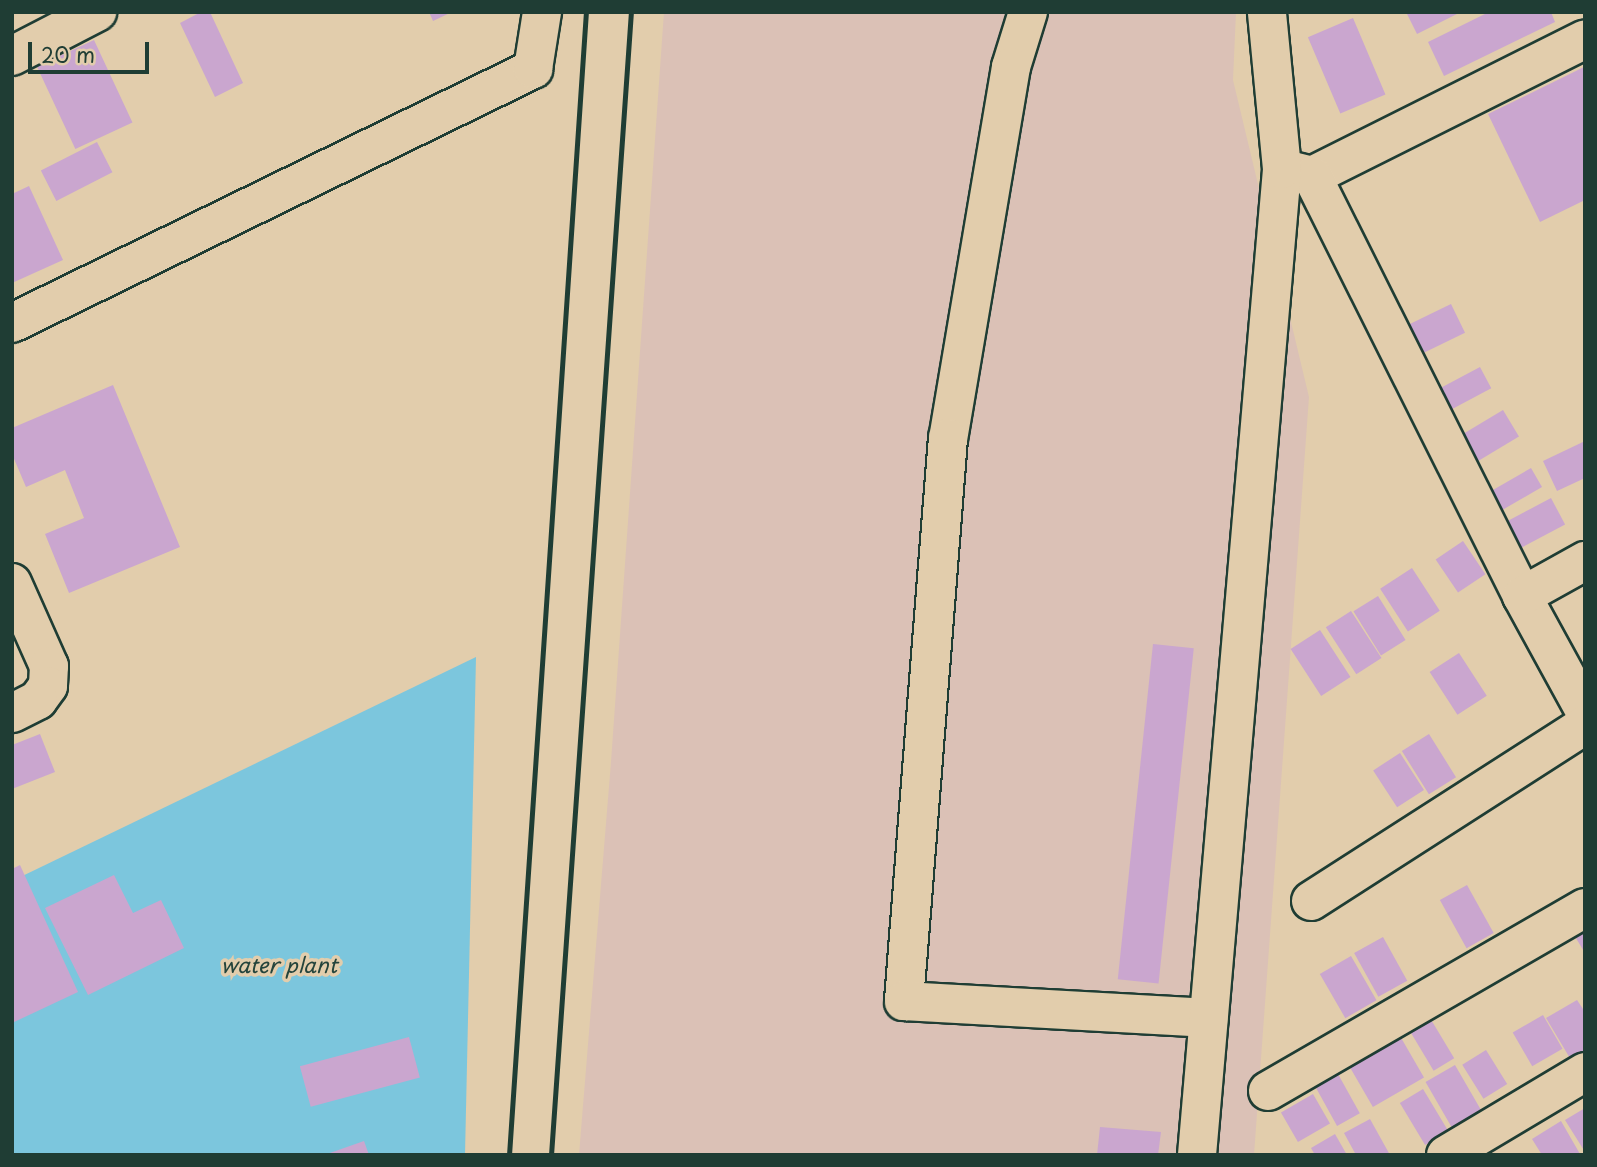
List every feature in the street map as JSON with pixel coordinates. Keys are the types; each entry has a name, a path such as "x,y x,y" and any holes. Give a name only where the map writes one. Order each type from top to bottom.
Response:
{"street":[{"path":"12,56 97,12"},
{"path":"12,323 533,69 542,12"},
{"path":"1028,12 1011,66 948,438 904,1001 1209,1018"},
{"path":"1197,1155 1297,172 1267,12"},
{"path":"1297,172 1585,39"},
{"path":"1297,172 1585,711"},
{"path":"1522,596 1585,561"},
{"path":"12,583 49,666 48,687 38,700 12,713"},
{"path":"1311,901 1585,725"},
{"path":"1268,1091 1585,908"},
{"path":"1446,1155 1585,1072"}],"shaded area":[{"path":"664,12 1236,12 1233,80 1309,397 1254,1155 579,1155 611,762"}],"water":[{"name":"water plant","path":"476,657 465,1155 12,1155 12,881"}],"building":[{"path":"201,12 210,12 243,83 215,97 180,23"},
{"path":"429,12 452,12 433,21"},
{"path":"1406,12 1461,12 1417,34"},
{"path":"1489,12 1551,12 1555,22 1444,76 1428,42"},
{"path":"1353,18 1385,94 1340,114 1308,37"},
{"path":"94,40 132,122 75,149 37,67"},
{"path":"1584,67 1585,200 1540,222 1488,114"},
{"path":"97,142 112,172 56,201 41,171"},
{"path":"29,186 63,260 12,283 12,194"},
{"path":"1451,304 1465,333 1416,357 1402,328"},
{"path":"1480,367 1491,388 1448,411 1437,390"},
{"path":"113,385 180,547 69,593 45,534 84,518 65,470 26,487 12,454 12,428"},
{"path":"1503,410 1519,437 1474,463 1458,437"},
{"path":"1585,441 1585,478 1557,491 1543,461"},
{"path":"1531,468 1542,487 1496,514 1485,494"},
{"path":"1551,498 1565,524 1517,550 1503,523"},
{"path":"1463,541 1485,574 1458,593 1436,559"},
{"path":"1412,568 1440,611 1408,631 1380,589"},
{"path":"1378,596 1406,640 1381,655 1353,611"},
{"path":"1351,611 1381,658 1356,674 1326,627"},
{"path":"1320,630 1350,677 1321,696 1291,649"},
{"path":"1153,644 1194,648 1159,983 1118,979"},
{"path":"1459,653 1487,696 1457,715 1430,672"},
{"path":"40,734 55,772 12,789 12,745"},
{"path":"1429,734 1456,777 1429,794 1402,751"},
{"path":"1400,753 1424,790 1397,807 1373,770"},
{"path":"20,865 78,992 12,1023 12,869"},
{"path":"114,875 133,913 161,900 184,948 88,995 45,908"},
{"path":"1467,885 1494,933 1467,948 1440,900"},
{"path":"1585,922 1585,953 1571,930"},
{"path":"1383,937 1407,981 1378,997 1354,953"},
{"path":"1351,956 1376,1000 1345,1018 1320,974"},
{"path":"1577,1000 1585,1012 1585,1066 1577,1070 1546,1018"},
{"path":"1543,1015 1562,1049 1532,1066 1513,1032"},
{"path":"1430,1018 1454,1058 1434,1071 1409,1030"},
{"path":"1400,1036 1424,1078 1373,1107 1349,1066"},
{"path":"409,1037 420,1078 311,1107 300,1066"},
{"path":"1486,1050 1507,1084 1483,1099 1462,1065"},
{"path":"1455,1065 1483,1113 1454,1130 1426,1082"},
{"path":"1338,1074 1360,1113 1337,1126 1315,1087"},
{"path":"1423,1089 1448,1131 1425,1145 1400,1103"},
{"path":"1313,1094 1330,1123 1298,1142 1281,1112"},
{"path":"1585,1108 1585,1152 1565,1120"},
{"path":"1370,1119 1390,1155 1356,1155 1344,1133"},
{"path":"1561,1121 1580,1154 1542,1155 1532,1139"},
{"path":"1100,1127 1161,1132 1158,1155 1097,1155"},
{"path":"1335,1134 1347,1155 1315,1155 1311,1148"},
{"path":"364,1141 369,1155 327,1155 327,1154"}],"railway":[{"path":"509,1155 586,12"},
{"path":"551,1155 631,12"}]}
